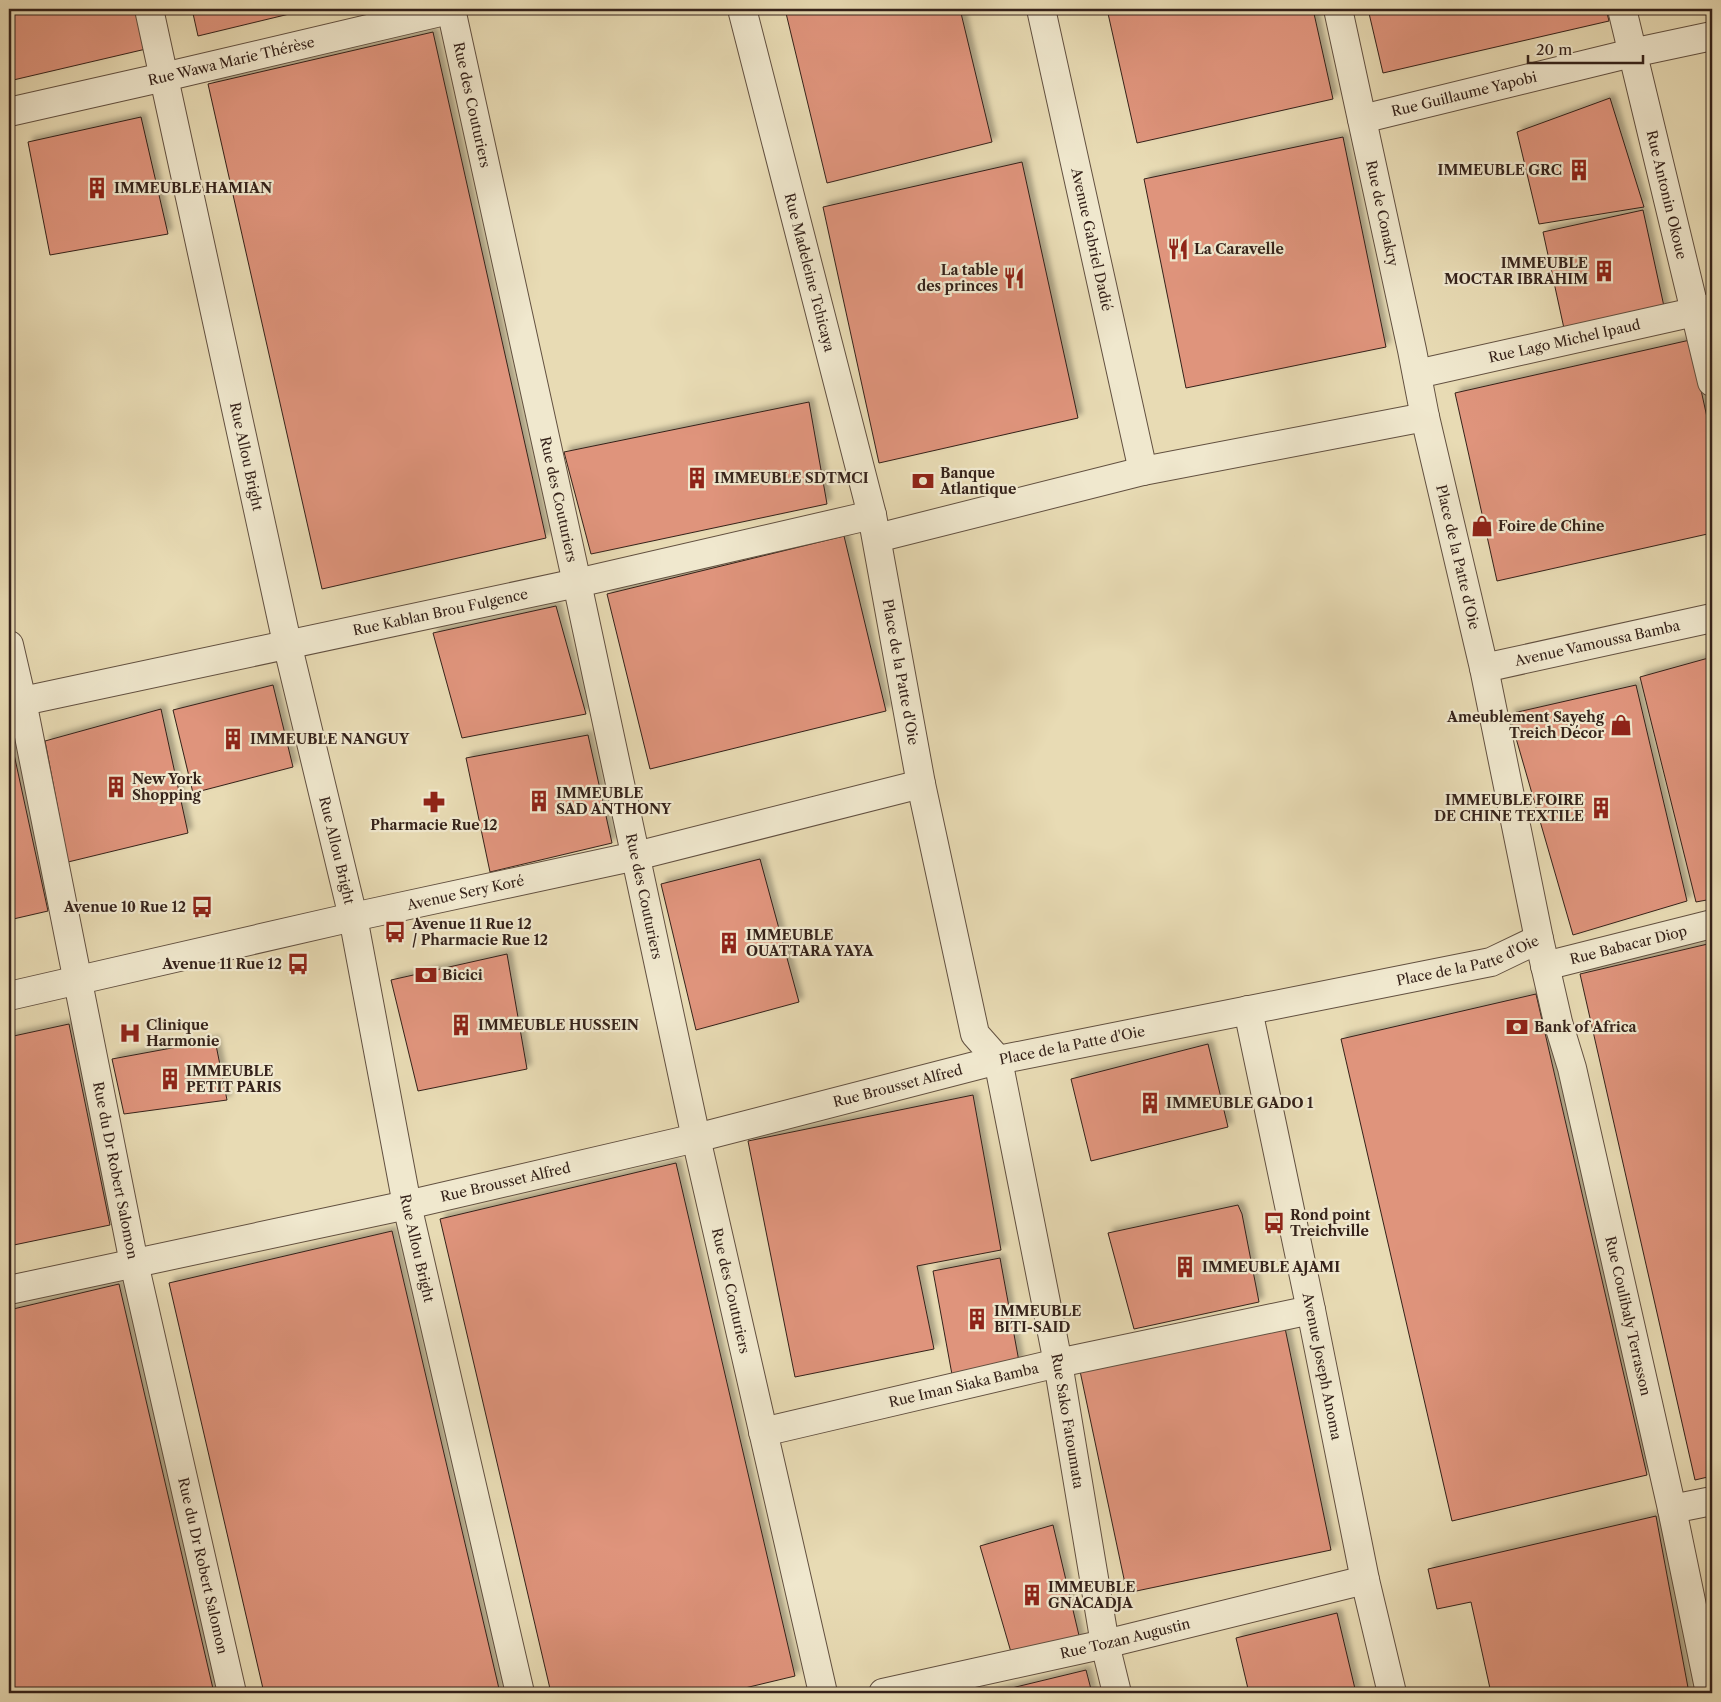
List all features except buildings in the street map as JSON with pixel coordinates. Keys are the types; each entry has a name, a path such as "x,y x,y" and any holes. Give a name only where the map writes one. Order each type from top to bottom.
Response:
{"street":[{"name":"Rue Allou Bright","path":"149,9 287,644 353,917 407,1206 520,1693"},
{"name":"Rue Wawa Marie Thérèse","path":"9,112 451,9"},
{"name":"Rue des Couturiers","path":"451,9 696,1138 823,1693"},
{"name":"Rue Madeleine Tchicaya","path":"742,9 874,526"},
{"name":"Avenue Gabriel Dadié","path":"1041,9 1143,471"},
{"name":"Rue de Conakry","path":"1338,9 1425,417"},
{"name":"Rue Antonin Okoue","path":"1622,9 1632,53 1704,310 1712,382"},
{"name":"Rue Guillaume Yapobi","path":"1362,119 1632,53 1712,36"},
{"name":"Rue Lago Michel Ipaud","path":"1417,374 1704,310"},
{"path":"874,526 1143,471 1425,417"},
{"name":"Place de la Patte d'Oie","path":"874,526 921,784 975,1034 998,1060 1491,962 1539,939 1484,668 1425,417"},
{"name":"Rue Kablan Brou Fulgence","path":"15,702 577,583 874,526"},
{"name":"Avenue Vamoussa Bamba","path":"1484,668 1712,618"},
{"name":"Rue du Dr Robert Salomon","path":"9,645 15,702 78,980 134,1264 232,1693"},
{"name":"Avenue Sery Koré","path":"9,996 353,917 636,856 921,784"},
{"name":"Rue Babacar Diop","path":"1545,966 1712,924"},
{"name":"Rue Coulibaly Terrasson","path":"1539,939 1558,1022 1572,1068 1672,1509 1710,1693"},
{"name":"Avenue Joseph Anoma","path":"1248,1010 1365,1580 1392,1693"},
{"name":"Rue Brousset Alfred","path":"9,1290 407,1206 696,1138 998,1060"},
{"name":"Rue Sako Fatoumata","path":"998,1060 1058,1363 1105,1644 1117,1693"},
{"name":"Rue Iman Siaka Bamba","path":"763,1432 1058,1363 1311,1310"},
{"path":"1672,1509 1712,1501"},
{"name":"Rue Tozan Augustin","path":"883,1693 1105,1644 1365,1580"}],"place":[{"name":"IMMEUBLE GRC","path":"1579,170"},
{"name":"IMMEUBLE HAMIAN","path":"97,188"},
{"name":"La Caravelle","path":"1178,249"},
{"name":"IMMEUBLE MOCTAR IBRAHIM","path":"1604,271"},
{"name":"La table des princes","path":"1014,278"},
{"name":"IMMEUBLE SDTMCI","path":"697,478"},
{"name":"Banque Atlantique","path":"923,481"},
{"name":"Foire de Chine","path":"1482,526"},
{"name":"Ameublement Sayehg Treich Décor","path":"1621,725"},
{"name":"IMMEUBLE NANGUY","path":"233,739"},
{"name":"New York Shopping","path":"116,787"},
{"name":"IMMEUBLE SAD ANTHONY","path":"539,801"},
{"name":"Pharmacie Rue 12","path":"434,802"},
{"name":"IMMEUBLE FOIRE DE CHINE TEXTILE","path":"1601,808"},
{"name":"Avenue 10 Rue 12","path":"202,907"},
{"name":"Avenue 11 Rue 12 / Pharmacie Rue 12","path":"395,932"},
{"name":"IMMEUBLE OUATTARA YAYA","path":"729,943"},
{"name":"Avenue 11 Rue 12","path":"298,964"},
{"name":"Bicici","path":"426,975"},
{"name":"IMMEUBLE HUSSEIN","path":"461,1025"},
{"name":"Bank of Africa","path":"1517,1027"},
{"name":"Clinique Harmonie","path":"130,1033"},
{"name":"IMMEUBLE PETIT PARIS","path":"170,1079"},
{"name":"IMMEUBLE GADO 1","path":"1150,1103"},
{"name":"Rond point Treichville","path":"1274,1223"},
{"name":"IMMEUBLE AJAMI","path":"1185,1267"},
{"name":"IMMEUBLE BITI-SAID","path":"977,1319"},
{"name":"IMMEUBLE GNACADJA","path":"1032,1595"}]}
